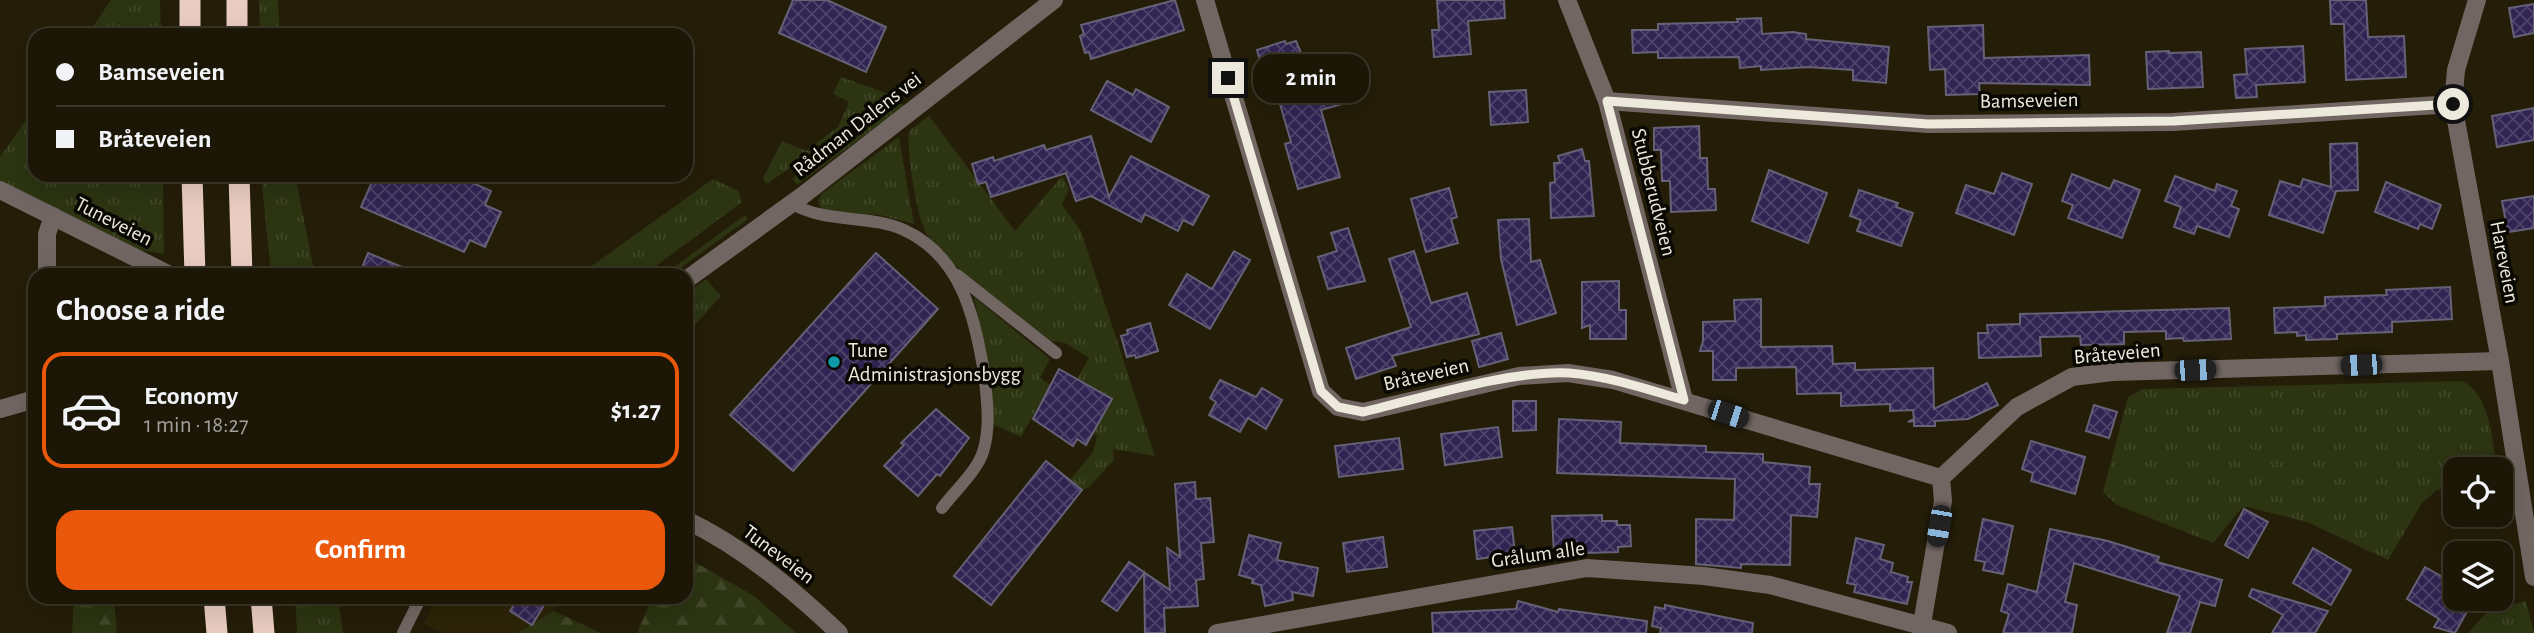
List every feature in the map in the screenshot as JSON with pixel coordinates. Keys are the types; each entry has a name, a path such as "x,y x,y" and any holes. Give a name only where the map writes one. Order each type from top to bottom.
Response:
{"highway":[{"path":"190,0 190,28"},
{"path":"237,0 237,28"},
{"path":"192,182 195,268"},
{"path":"239,182 242,268"},
{"path":"215,604 217,633"},
{"path":"262,604 264,633"}],"street":[{"name":"Rådman Dalens vei","path":"693,275 791,203 1054,0"},
{"name":"Bråteveien","path":"1205,0 1321,391 1338,407 1363,412 1519,376 1568,373 1613,380 1941,478 2017,407 2072,377 2112,372 2500,361"},
{"name":"Stubberudveien","path":"1567,0 1607,101 1684,400"},
{"name":"Hareveien","path":"2477,0 2456,70 2453,104 2500,361 2534,577"},
{"name":"Bamseveien","path":"1607,101 1928,124 2174,121 2453,104"},
{"name":"Tuneveien","path":"0,190 156,268"},
{"path":"47,268 47,234 53,216"},
{"path":"0,409 28,401"},
{"path":"1922,624 1943,501 1941,478"},
{"name":"Tuneveien","path":"693,523 711,532 756,563 839,633"},
{"name":"Grålum alle","path":"1217,633 1587,568 1704,576 1770,585 1948,633"}],"lane":[{"path":"791,203 805,212 883,222 906,231 942,257 952,271 976,322 988,430 982,456 942,508"},
{"path":"952,271 1056,353"},
{"path":"403,633 418,604"}],"shaded area":[{"path":"434,604 558,604 554,611 517,633 443,633 424,624"}],"green space":[{"path":"111,0 160,0 161,28 92,28"},
{"path":"259,0 278,0 280,28 260,28"},
{"path":"841,77 892,95 767,184 763,178 782,141 806,151 838,127 849,102 833,94"},
{"path":"896,103 906,105 797,185 792,179"},
{"path":"929,116 1015,231 1062,176 1069,189 1062,205 1081,231 1155,456 1113,449 1114,460 1089,487 1082,490 1070,480 1093,452 1097,436 1093,433 1112,399 1077,379 1089,358 1065,343 1051,341 1003,305 970,279 928,236 916,202 909,131"},
{"path":"28,117 28,182 163,182 164,254 114,246 0,190 0,157"},
{"path":"899,137 914,224 880,215 823,212 818,202 821,194"},
{"path":"713,179 738,191 742,202 653,268 589,268"},
{"path":"262,182 296,182 314,268 270,268"},
{"path":"745,215 748,219 681,268 673,268"},
{"path":"706,279 721,296 693,327 693,289"},
{"path":"974,297 1050,359 1040,378 1050,385 1021,437 992,424 991,381"},
{"path":"2461,381 2471,387 2484,406 2496,457 2443,457 2443,489 2437,490 2422,503 2388,560 2307,522 2247,507 2241,509 2213,543 2117,505 2103,492 2128,397 2142,389"},
{"path":"693,561 754,596 796,633 637,633 650,604 693,604"},
{"path":"2526,601 2534,633 2468,633 2488,611 2513,611 2513,604"},
{"path":"74,604 115,604 117,633 72,633"},
{"path":"295,604 339,604 343,633 297,633"},
{"path":"554,611 601,633 517,633"}],"building":[{"path":"793,0 827,0 886,27 866,72 779,33"},
{"path":"1175,0 1184,30 1091,59 1089,52 1085,53 1080,36 1084,34 1081,25"},
{"path":"1437,0 1504,0 1505,18 1468,21 1471,54 1434,57 1432,30 1439,30"},
{"path":"2330,0 2366,0 2368,37 2404,36 2406,77 2346,80 2344,24 2331,24"},
{"path":"2534,4 2534,33 2514,37 2509,8"},
{"path":"1761,18 1762,34 1793,32 1806,34 1806,39 1889,47 1886,83 1853,80 1853,70 1808,67 1761,70 1761,66 1740,68 1739,57 1658,58 1658,52 1633,53 1632,30 1658,30 1658,24 1738,22 1737,19"},
{"path":"1983,25 1984,58 2089,55 2090,85 1979,83 1980,94 1946,95 1945,69 1930,70 1928,27"},
{"path":"1285,41 1286,44 1296,41 1306,65 1333,57 1336,66 1345,63 1356,100 1321,110 1340,177 1298,189 1285,144 1291,142 1273,80 1266,82 1257,50"},
{"path":"2303,46 2305,82 2256,85 2257,97 2236,98 2234,75 2247,74 2245,49"},
{"path":"2146,52 2201,52 2203,87 2148,89"},
{"path":"1107,81 1133,95 1136,89 1169,107 1151,142 1091,110"},
{"path":"1526,90 1528,122 1491,125 1489,92"},
{"path":"2534,108 2534,140 2497,147 2492,116"},
{"path":"1699,126 1700,158 1707,158 1708,189 1715,189 1716,210 1671,212 1670,181 1662,181 1661,150 1654,150 1654,128"},
{"path":"1091,136 1109,197 1131,156 1209,196 1193,225 1183,220 1178,231 1145,214 1141,222 1091,196 1076,201 1066,173 991,197 986,182 978,184 972,164 993,157 994,161 1044,145 1046,150"},
{"path":"2357,143 2358,190 2336,191 2323,233 2269,215 2280,181 2300,187 2303,179 2331,187 2330,144"},
{"path":"1582,149 1585,161 1589,161 1594,216 1551,218 1550,183 1555,182 1554,163 1560,163 1558,156"},
{"path":"1769,170 1827,193 1808,243 1752,221"},
{"path":"2002,173 2032,184 2014,235 1956,213 1966,185 1994,194"},
{"path":"2072,174 2110,189 2114,180 2140,190 2122,238 2068,218 2073,205 2062,201"},
{"path":"2175,176 2215,191 2217,184 2237,191 2231,206 2239,209 2229,237 2197,226 2194,234 2174,227 2181,207 2165,201"},
{"path":"372,182 471,182 491,191 485,205 501,212 485,247 470,240 464,252 361,207"},
{"path":"2386,182 2441,205 2432,229 2420,224 2418,229 2375,212"},
{"path":"1449,188 1457,217 1451,219 1458,243 1426,252 1411,199"},
{"path":"1859,190 1898,203 1896,207 1913,213 1901,246 1857,231 1861,220 1850,216"},
{"path":"2534,196 2534,228 2508,232 2502,201"},
{"path":"1529,219 1531,262 1540,260 1556,313 1517,325 1501,259 1498,220"},
{"path":"1348,228 1365,281 1328,289 1318,257 1337,251 1331,233"},
{"path":"1234,251 1250,260 1210,329 1169,305 1187,274 1212,289"},
{"path":"1414,251 1431,303 1467,293 1479,334 1392,356 1396,366 1356,379 1346,348 1411,327 1389,259"},
{"path":"368,253 404,268 362,268"},
{"name":"Tune Administrasjonsbygg","path":"876,253 938,309 793,471 730,415"},
{"path":"1619,281 1619,310 1626,310 1626,339 1590,339 1590,325 1582,328 1582,282"},
{"path":"2450,287 2452,319 2392,322 2392,332 2337,334 2337,339 2306,340 2306,335 2297,336 2297,332 2275,333 2274,308 2325,306 2325,297 2387,295 2386,290"},
{"path":"1761,299 1761,347 1832,346 1833,364 1855,363 1855,370 1933,368 1934,409 1987,383 1998,405 1968,419 1935,421 1935,426 1914,426 1914,421 1908,422 1914,419 1913,410 1890,411 1890,404 1841,406 1841,393 1797,394 1796,367 1736,368 1736,380 1713,380 1713,351 1700,351 1703,322 1735,321 1734,300"},
{"path":"2229,308 2231,339 2184,341 2183,338 2166,339 2166,331 2124,332 2124,344 2081,345 2080,336 2040,337 2041,356 1979,358 1978,333 1988,333 1987,325 2020,324 2020,314"},
{"path":"1150,323 1158,351 1136,358 1135,355 1127,357 1121,336 1128,334 1127,330"},
{"path":"1501,333 1508,359 1479,367 1472,341"},
{"path":"1059,369 1112,399 1086,445 1077,439 1073,446 1033,419"},
{"path":"1220,380 1256,397 1262,388 1282,400 1266,429 1248,418 1240,432 1209,415 1216,402 1210,398"},
{"path":"1513,401 1536,401 1536,430 1513,431"},
{"path":"2094,405 2117,412 2109,438 2086,431"},
{"path":"936,409 969,438 940,476 937,474 918,496 884,466 904,445 901,443"},
{"path":"1559,419 1621,422 1620,443 1706,446 1706,452 1763,454 1763,462 1810,467 1809,484 1820,484 1817,517 1791,515 1790,565 1741,564 1741,568 1696,564 1696,519 1734,520 1735,479 1557,473"},
{"path":"1498,427 1502,457 1445,465 1441,434"},
{"path":"1399,438 1403,469 1339,477 1335,446"},
{"path":"2031,441 2085,457 2075,494 2031,481 2033,473 2022,469"},
{"path":"1046,461 1082,490 991,605 954,576"},
{"path":"1195,482 1196,499 1210,498 1214,542 1201,543 1204,579 1196,580 1198,606 1164,608 1165,633 1145,633 1144,573 1117,611 1102,601 1129,562 1170,590 1167,548 1180,557 1175,484"},
{"path":"2244,509 2268,522 2248,558 2225,545"},
{"path":"1602,515 1602,521 1617,521 1617,525 1630,525 1631,546 1618,547 1618,552 1554,554 1552,516"},
{"path":"1983,519 2013,526 2003,574 1983,570 1985,562 1975,560"},
{"path":"1512,527 1515,554 1477,559 1474,531"},
{"path":"2050,529 2108,541 2159,557 2157,562 2222,580 2215,606 2200,602 2190,633 2167,633 2180,596 2074,563 2065,602 2077,605 2072,633 2003,633 2009,614 2001,611 2008,584 2037,592"},
{"path":"1249,535 1281,543 1277,560 1318,568 1313,596 1292,592 1293,600 1265,606 1261,585 1252,583 1253,579 1239,575"},
{"path":"1383,537 1387,567 1347,572 1343,543"},
{"path":"1856,538 1884,545 1880,559 1893,563 1891,572 1908,577 1907,582 1912,582 1907,604 1854,592 1856,585 1847,583"},
{"path":"2313,548 2351,570 2331,605 2293,583"},
{"path":"2425,567 2443,577 2443,611 2467,611 2455,633 2434,627 2439,619 2407,599"},
{"path":"2252,589 2328,611 2315,633 2272,633 2283,615 2249,596"},
{"path":"1518,601 1558,612 1559,609 1647,621 1646,633 1433,633 1432,613 1516,609"},
{"path":"514,604 545,604 532,625 510,611"},
{"path":"1665,605 1753,623 1752,633 1660,633 1661,628 1652,626 1655,607 1665,609"}],"place":[{"name":"Tune Administrasjonsbygg","path":"834,362"}],"route":[{"path":"1228,78 1321,391 1338,407 1363,412 1519,376 1568,373 1613,380 1684,400 1607,101 1928,124 2174,121 2453,104"}]}
